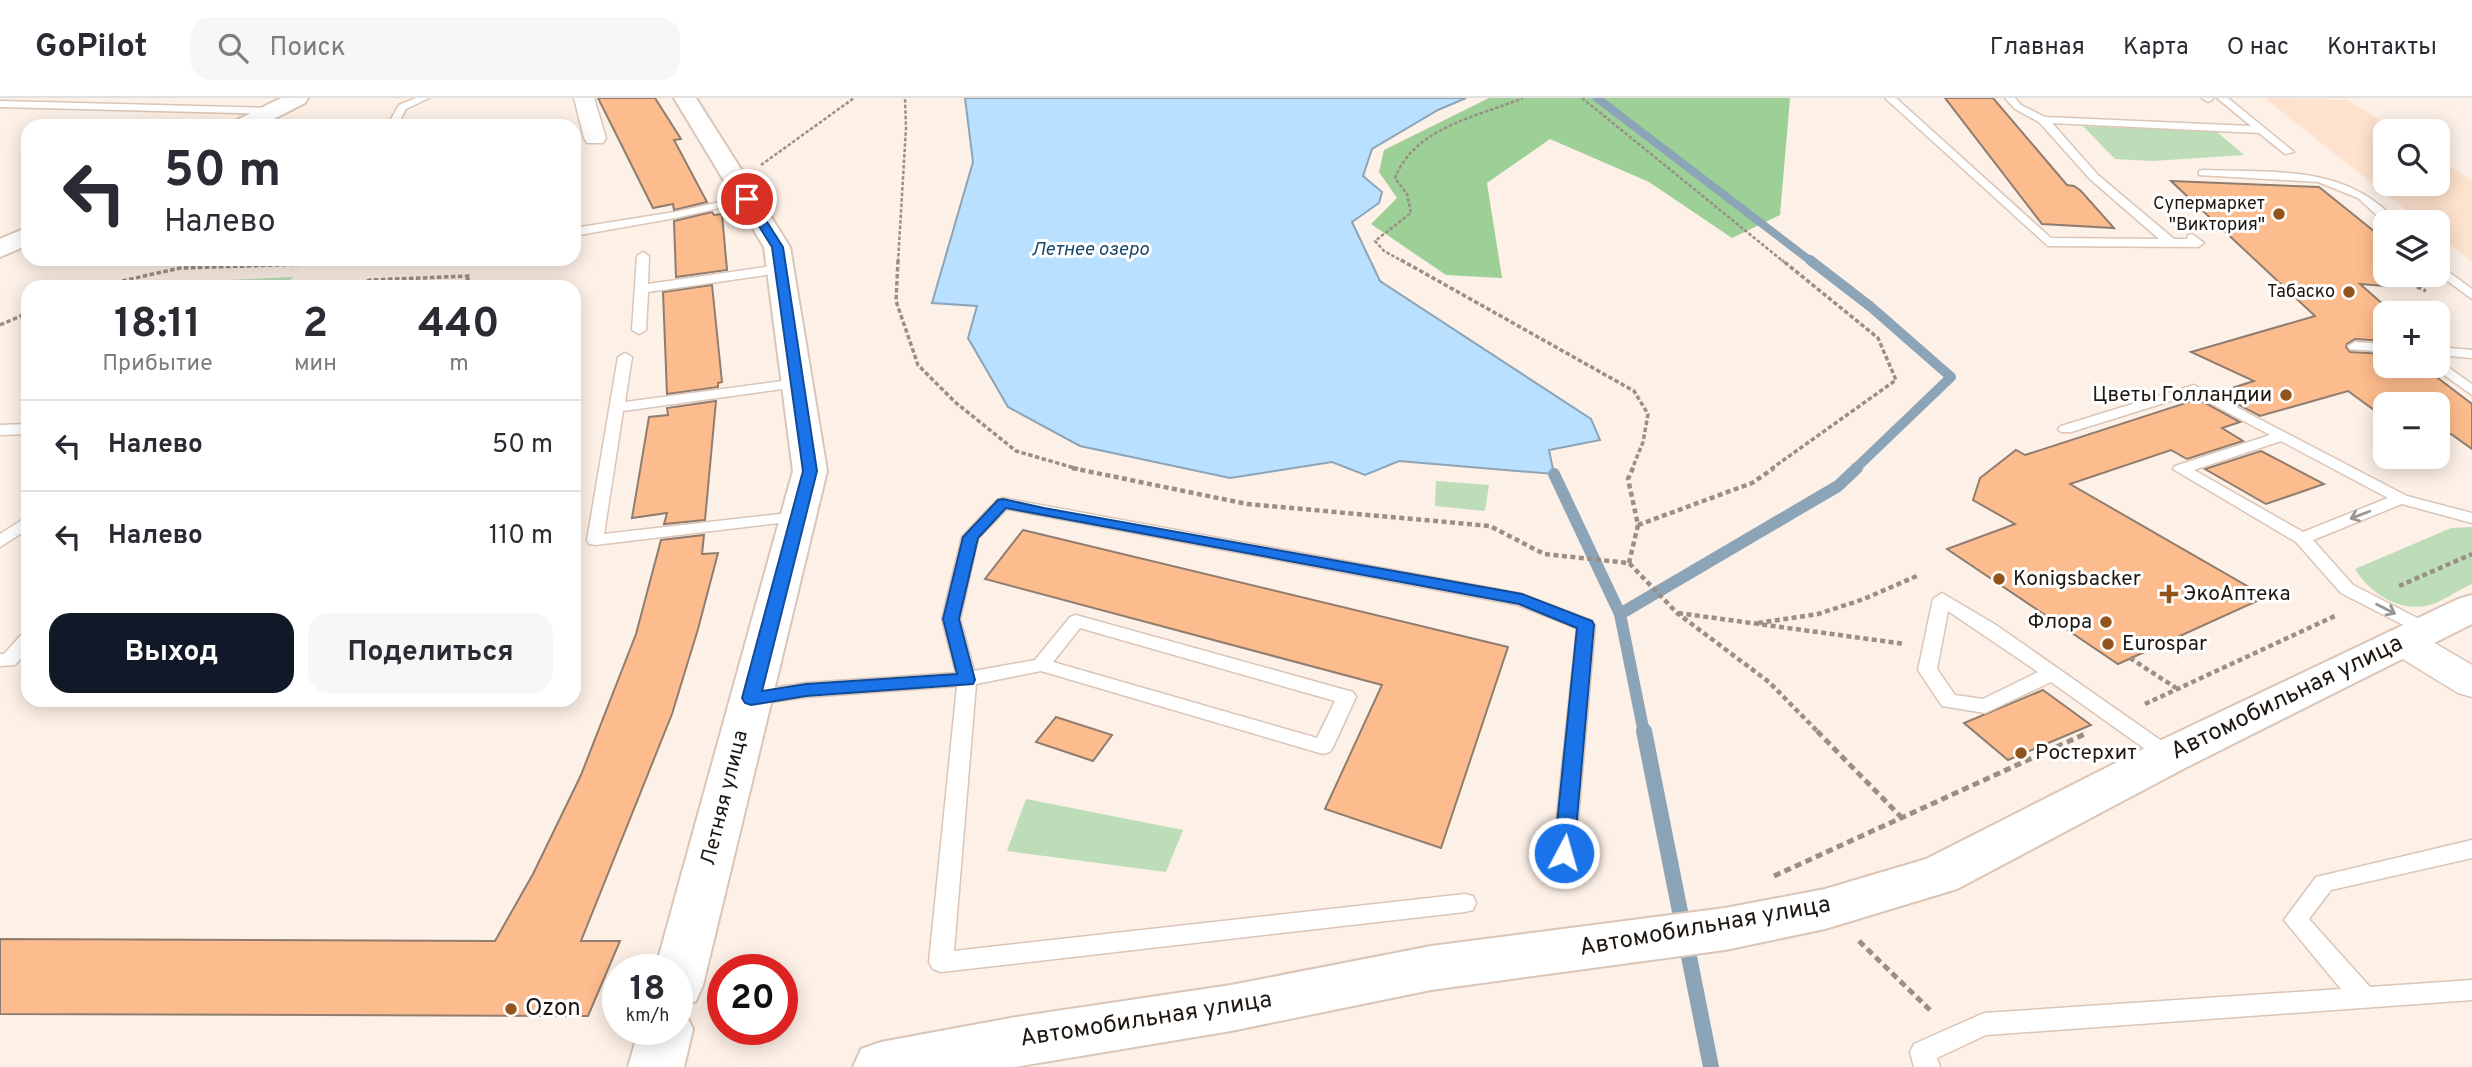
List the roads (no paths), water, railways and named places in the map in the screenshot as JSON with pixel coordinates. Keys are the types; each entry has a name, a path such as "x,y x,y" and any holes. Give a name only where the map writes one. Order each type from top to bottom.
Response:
{"street":[{"path":"257,119 297,98"},
{"path":"584,98 595,138"},
{"name":"Летняя улица","path":"685,98 778,247 810,471 685,954"},
{"path":"0,249 21,238"},
{"name":"Автомобильная улица","path":"881,1067 1016,1042 1231,1008 1431,968 1725,929 1825,909 1940,875 2169,756 2472,608"},
{"path":"2413,635 2472,683"},
{"path":"656,1067 662,1045"}],"lane":[{"path":"396,119 402,107 424,98"},
{"path":"1890,98 2048,242 2199,243 2192,238"},
{"path":"2010,98 2018,107 2043,120 2094,177 2171,243"},
{"path":"2222,98 2289,152"},
{"path":"0,104 273,111"},
{"path":"2043,120 2262,130"},
{"path":"2203,173 2320,179 2362,197 2377,210"},
{"path":"581,231 675,215 742,191"},
{"path":"639,330 643,256"},
{"path":"642,289 780,269"},
{"path":"2450,278 2472,295"},
{"path":"2355,346 2373,347"},
{"path":"2450,352 2472,354"},
{"path":"625,357 595,540 798,517"},
{"path":"2450,373 2471,389"},
{"path":"616,408 797,383"},
{"path":"2066,429 2194,389 2401,499 2472,518"},
{"path":"0,430 21,428"},
{"path":"2283,436 2181,469 2302,538 2347,589 2413,635"},
{"path":"2302,538 2401,499"},
{"path":"1465,903 941,962 967,680 951,619 970,537 1003,503 1044,513 1522,600 1586,625 1564,853"},
{"path":"0,542 21,526"},
{"path":"2051,674 1985,706 1949,701 1927,670 1942,599 2051,674 2169,756"},
{"path":"751,698 806,690 967,680 1041,665 1323,747 1346,697 1076,621 1041,665"},
{"path":"0,660 8,661 21,647"},
{"path":"2364,998 2295,920 2324,883 2472,849"},
{"path":"1927,1067 1923,1052 1984,1024 2472,989"}],"water":[{"name":"Летнее озеро","path":"965,98 1466,98 1438,110 1372,149 1363,176 1382,192 1379,203 1352,222 1380,281 1591,419 1600,440 1549,450 1554,474 1399,461 1365,475 1332,462 1230,478 1080,446 1008,407 968,338 977,306 932,303 973,162"}],"waterway":[{"path":"1597,98 1812,262"},
{"path":"1810,260 1871,307 1951,377 1855,469"},
{"path":"1620,614 1838,486 1857,468"},
{"path":"1554,474 1620,614"},
{"path":"1620,614 1644,733"},
{"path":"1644,731 1711,1067"}],"place":[{"name":"Супермаркет \"Виктория\"","path":"2279,214"},
{"name":"Табаско","path":"2349,292"},
{"name":"Цветы Голландии","path":"2286,395"},
{"name":"Konigsbacker","path":"1999,579"},
{"name":"ЭкоАптека","path":"2169,594"},
{"name":"Флора","path":"2106,622"},
{"name":"Eurospar","path":"2108,644"},
{"name":"Ростерхит","path":"2021,753"},
{"name":"Ozon","path":"511,1009"}]}
